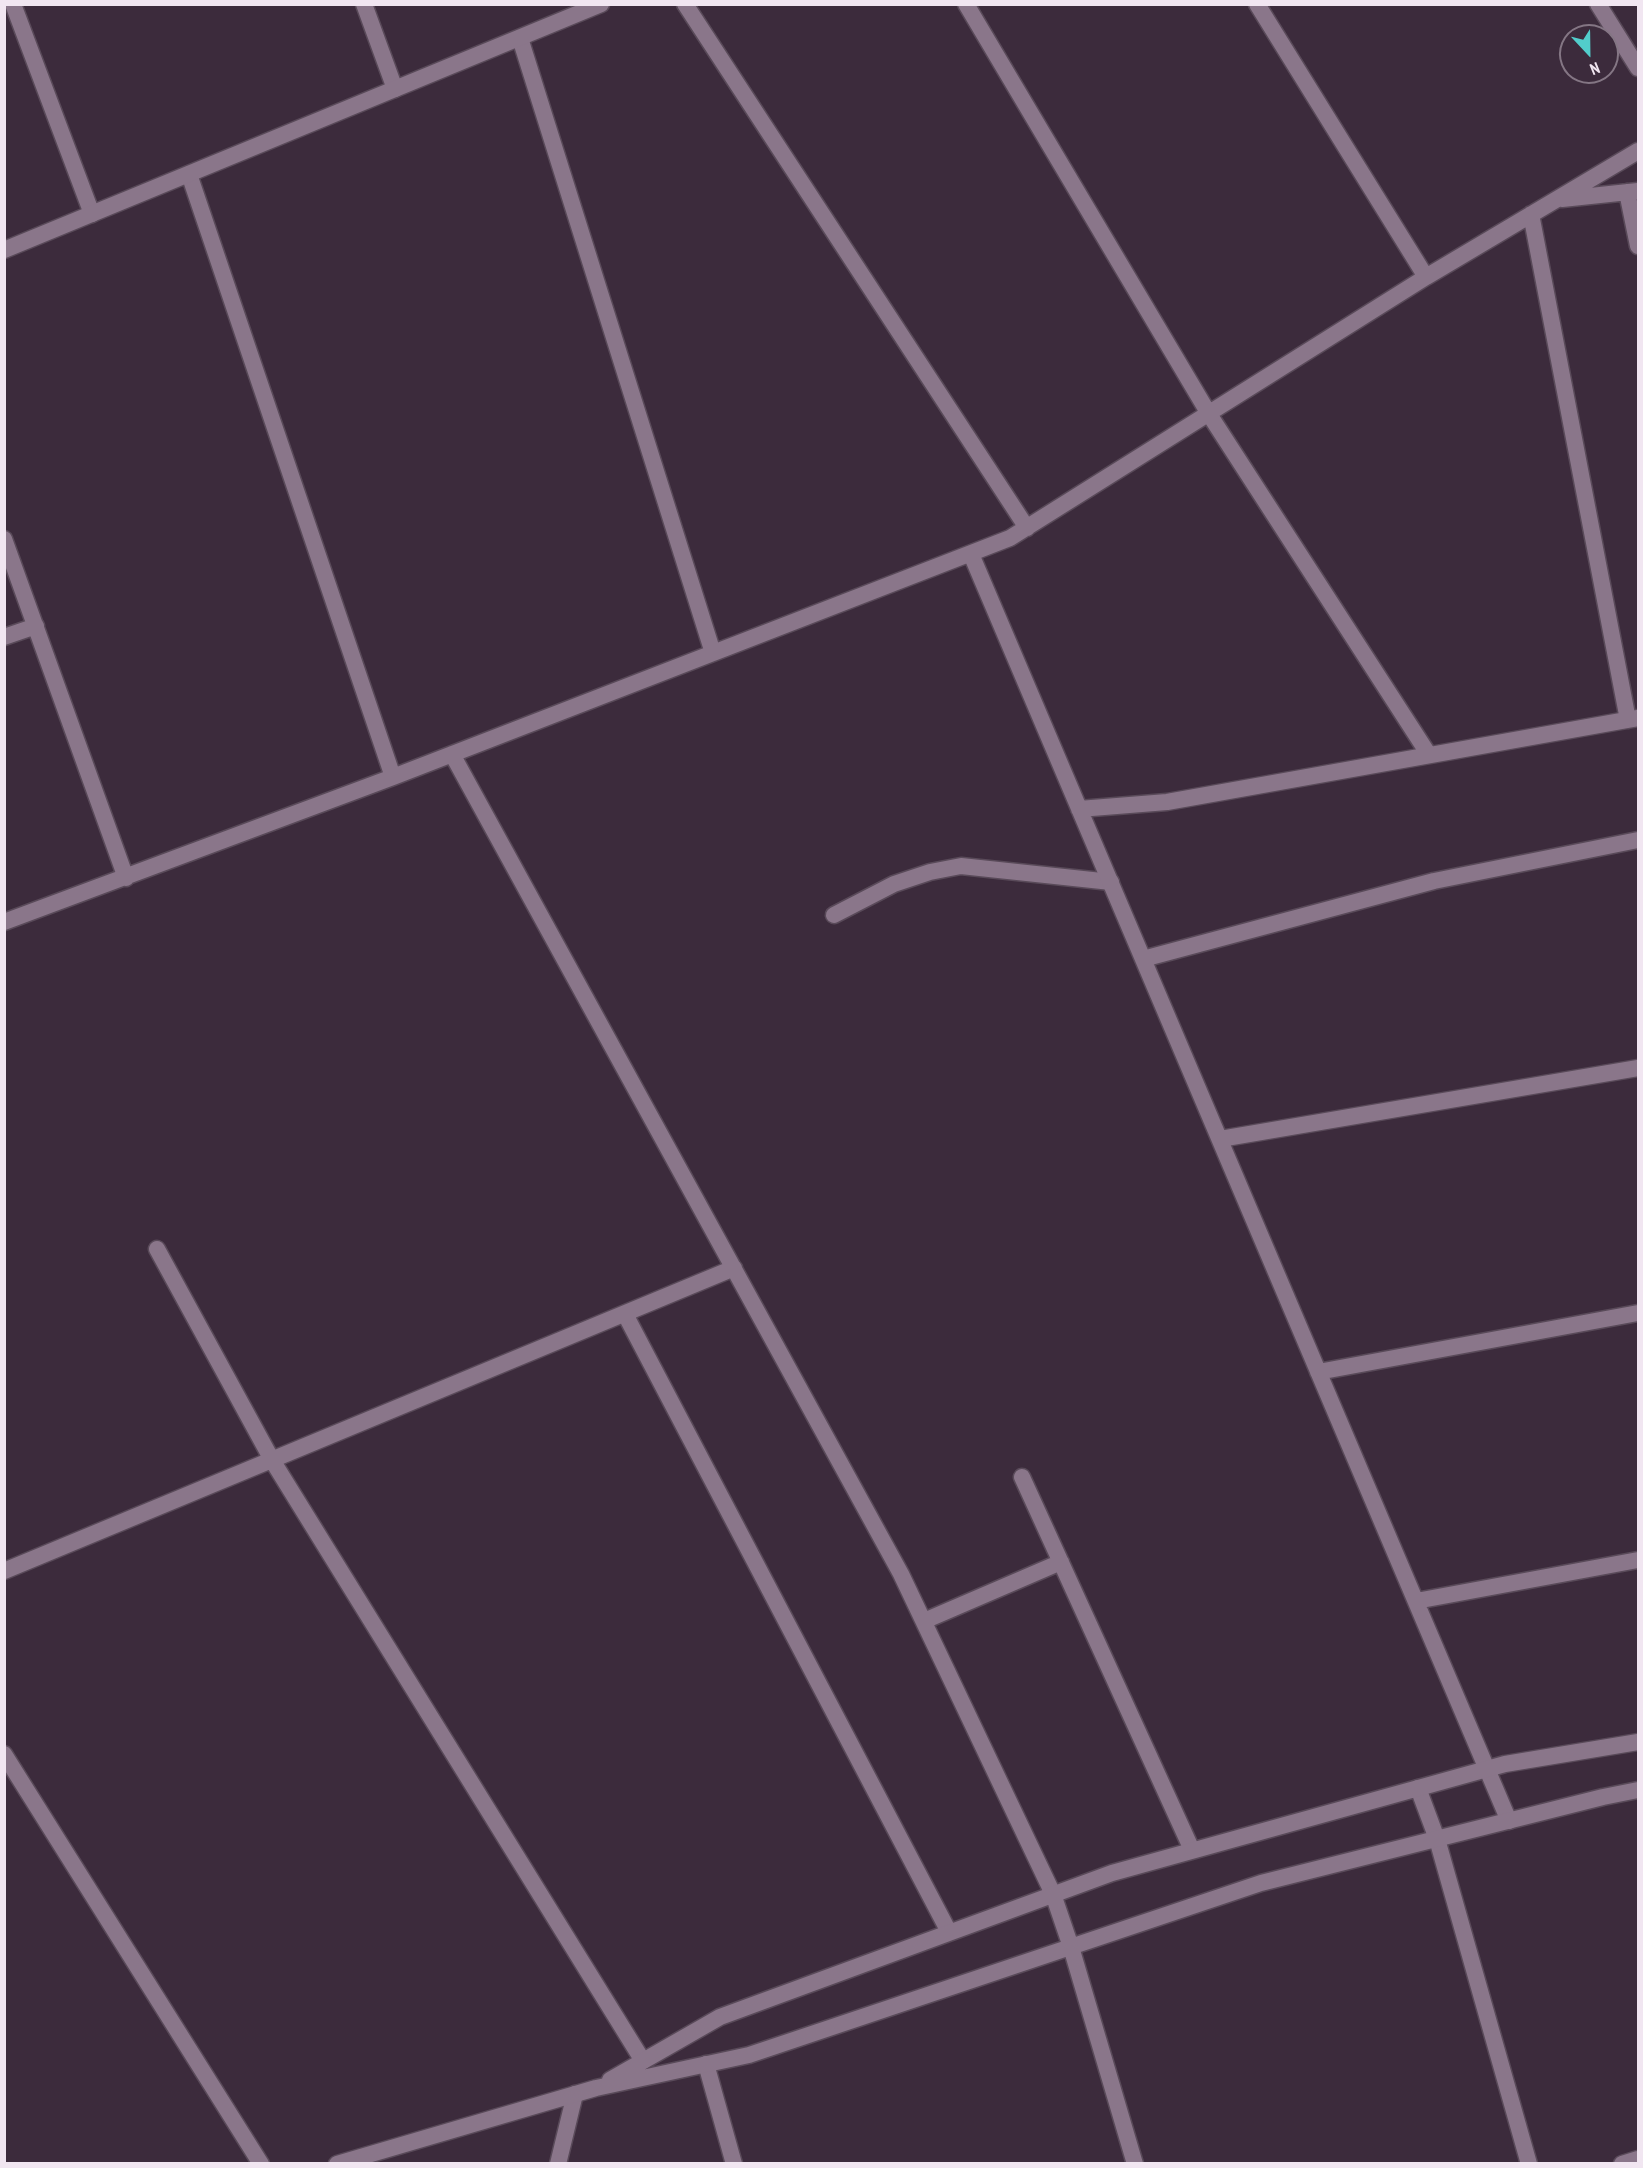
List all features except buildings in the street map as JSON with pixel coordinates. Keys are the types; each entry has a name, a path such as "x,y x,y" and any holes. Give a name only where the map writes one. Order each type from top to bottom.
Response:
{"street":[{"path":"13,4 92,214"},
{"path":"364,4 395,89"},
{"path":"686,4 1027,528"},
{"path":"966,4 1209,414 1429,755"},
{"path":"1257,4 1426,277"},
{"path":"1598,4 1638,68"},
{"path":"4,250 520,38 592,6"},
{"path":"520,38 713,653"},
{"path":"4,922 393,777 1010,538 1426,277 1638,151"},
{"path":"189,174 393,777"},
{"path":"1556,200 1633,192 1638,246"},
{"path":"1079,809 1167,802 1633,719 1531,214"},
{"path":"4,539 126,878"},
{"path":"971,554 1509,1821"},
{"path":"4,637 36,626"},
{"path":"452,754 901,1574 924,1621 1053,1894 1135,2163"},
{"path":"1143,959 1434,881 1638,840"},
{"path":"834,915 894,884 930,872 961,866 1111,882"},
{"path":"1220,1139 1638,1068"},
{"path":"157,1249 272,1460 643,2061"},
{"path":"4,1571 734,1269"},
{"path":"1318,1371 1638,1313"},
{"path":"625,1314 949,1932"},
{"path":"1022,1477 1192,1850"},
{"path":"1416,1601 1638,1560"},
{"path":"924,1621 1061,1562"},
{"path":"596,2088 720,2017 1112,1873 1488,1769 1638,1742"},
{"path":"4,1754 261,2163"},
{"path":"1418,1788 1437,1839 1529,2163"},
{"path":"337,2163 596,2088 749,2055 1261,1883 1638,1790"},
{"path":"706,2064 734,2163"},
{"path":"558,2163 575,2094"},
{"path":"1622,2163 1638,2158"}]}
